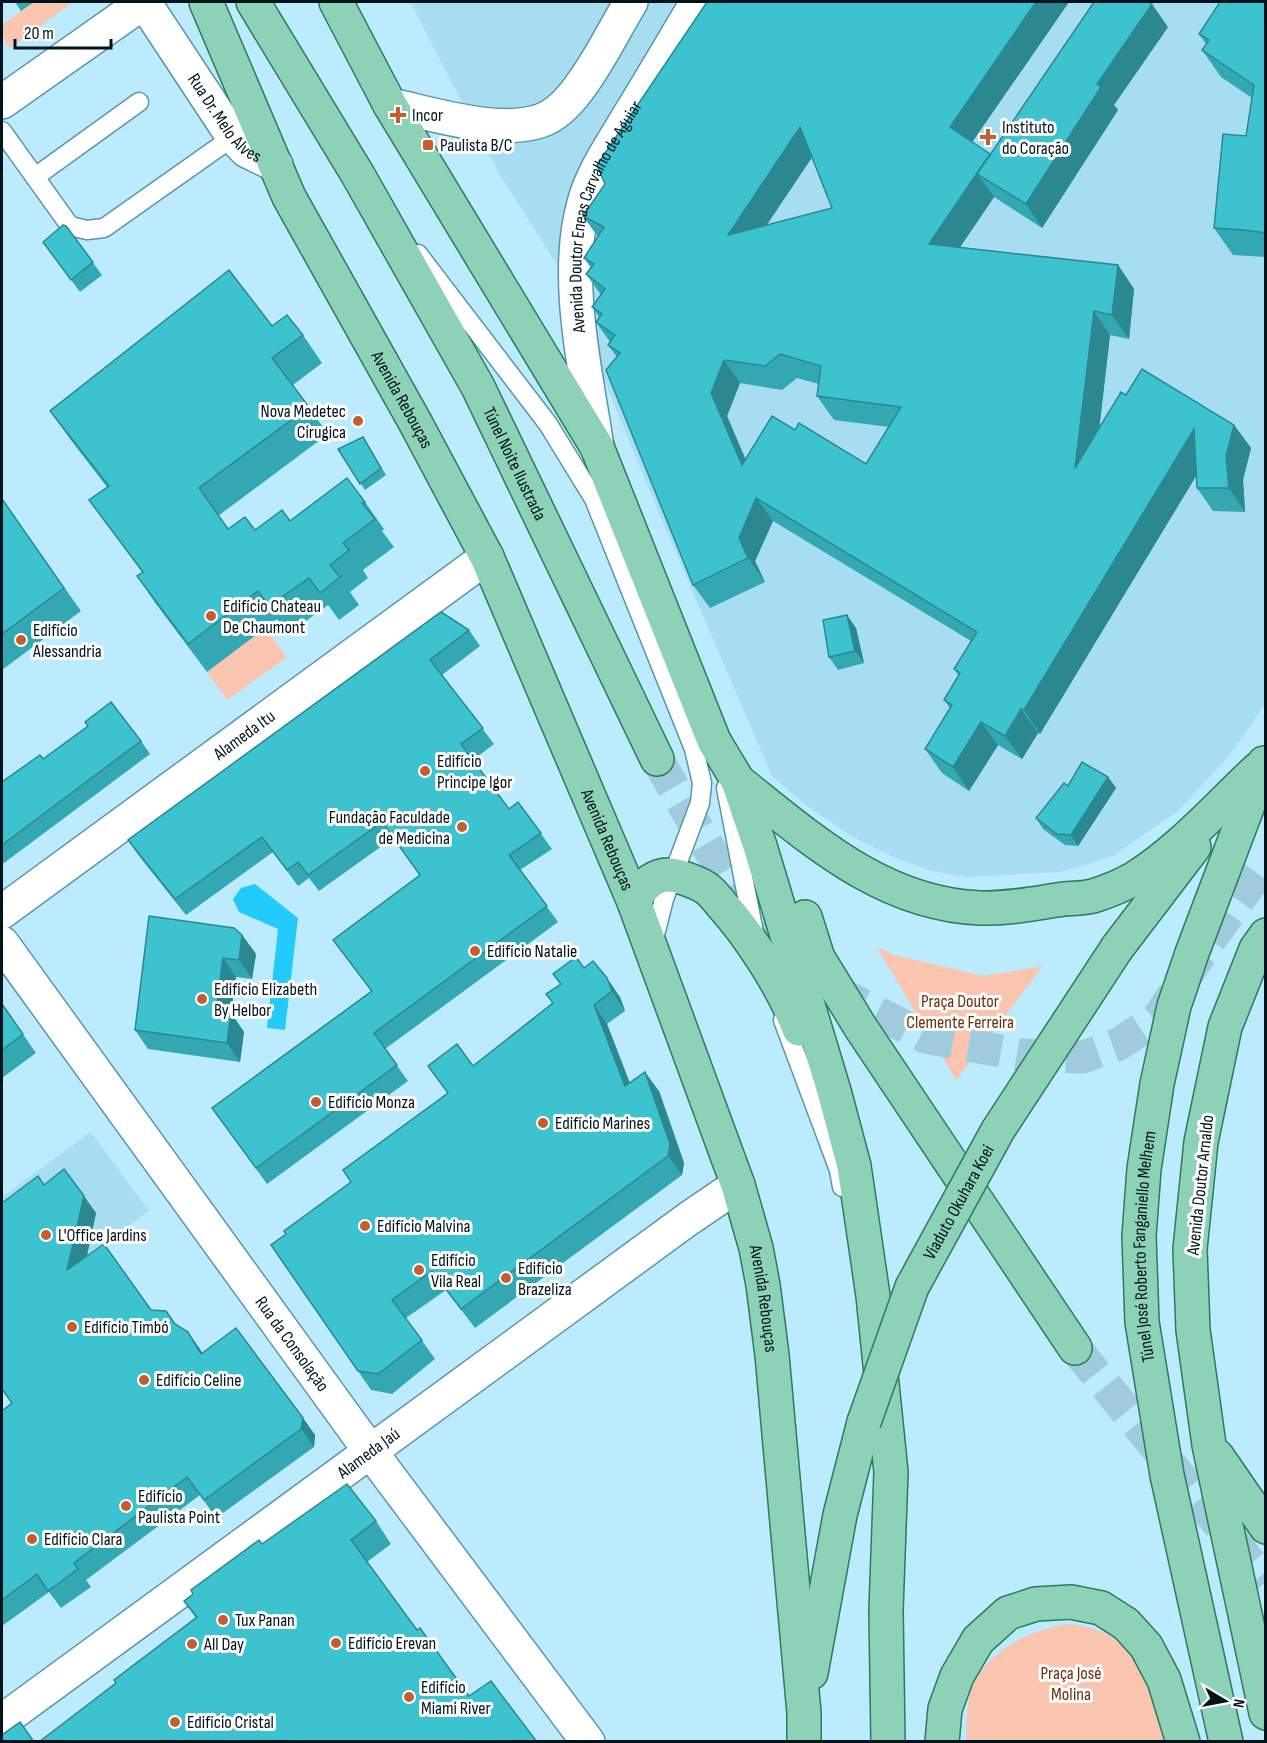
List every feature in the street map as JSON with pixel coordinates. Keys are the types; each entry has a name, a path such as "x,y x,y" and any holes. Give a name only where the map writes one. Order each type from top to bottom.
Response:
{"main road":[{"name":"Avenida Rebouças","path":"206,2 289,197 487,556 634,902 738,1185 764,1285 804,1727"},
{"path":"253,2 358,175"},
{"path":"336,2 390,105 597,447 714,741 738,781 760,846 834,1091 854,1166 873,1296 891,1472 886,1610 888,1742"},
{"name":"Túnel Noite Ilustrada","path":"358,175 478,387 657,759"},
{"path":"738,781 828,853 878,882 936,903 989,908 1019,907 1059,899 1093,896 1133,879 1170,852 1262,764"},
{"name":"Viaduto Okuhara Koei","path":"804,1727 840,1515 864,1422 912,1287 998,1130 1117,948 1233,794 1262,764"},
{"name":"Túnel José Roberto Fanganiello Melhem","path":"1226,1742 1167,1475 1142,1322 1139,1236 1144,1169 1174,1006 1262,764"},
{"path":"760,846 794,881 818,958 861,1028 1074,1348"},
{"path":"634,902 645,884 654,878 672,875 708,889 746,934 792,1011 814,1075 834,1091"},
{"name":"Avenida Doutor Arnaldo","path":"1209,1444 1194,1330 1190,1249 1200,1142 1225,1027 1256,949 1266,935"},
{"path":"1209,1444 1266,1527"},
{"path":"1209,1444 1266,1713"},
{"path":"942,1742 945,1709 957,1676 978,1641 1008,1613 1036,1604 1071,1602 1101,1608 1126,1624 1146,1646 1164,1680 1183,1742"}],"street":[{"name":"Rua Dr. Melo Alves","path":"144,2 233,137 247,151 276,165"},
{"path":"2,102 144,2"},
{"path":"390,105 476,123 509,126 541,120 564,105 584,82 630,2"},
{"name":"Avenida Doutor Eneas Carvalho de Aguiar","path":"597,447 578,321 576,285 577,239 584,203 596,172 697,2"},
{"name":"Alameda Itu","path":"2,912 487,556"},
{"name":"Rua da Consolação","path":"2,944 370,1451 588,1742"},
{"name":"Alameda Jaú","path":"2,1721 688,1218 738,1185"}],"lane":[{"path":"35,177 139,102"},
{"path":"2,131 70,226 87,230 104,228 233,137"},
{"path":"358,175 548,424 594,499 694,749 702,783 700,803 672,875 651,950"},
{"path":"714,741 735,834 754,936 839,1170 861,1277 891,1472"}],"shaded area":[{"path":"410,2 1265,2 1265,704 1229,756 1178,811 1113,856 1086,865 1060,872 965,877 928,870 891,856 851,836 807,806 772,776 661,518 556,263 500,175"},
{"path":"91,1132 149,1211 2,1317 2,1197"}],"green space":[{"path":"34,2 73,2 10,48 2,36 2,25"},
{"path":"265,628 287,657 227,700 207,672"},
{"name":"Praça Doutor Clemente Ferreira","path":"876,946 894,955 983,976 1043,966 956,1080"},
{"name":"Praça José Molina","path":"1073,1624 1105,1634 1120,1641 1134,1652 1176,1742 966,1742 970,1694 985,1666 997,1654 1026,1636 1042,1630"}],"water":[{"path":"255,884 298,918 285,1030 267,1028 278,929 239,912 233,899 241,888"}],"building":[{"path":"707,2 1036,2 950,127 990,154 929,244 1118,265 1112,315 1094,311 1075,468 1121,392 1126,395 1142,369 1234,425 1226,456 1229,488 1197,488 1194,429 1024,710 1021,709 1005,736 981,722 953,767 925,749 952,705 944,700 960,673 954,669 977,632 756,498 739,538 748,558 693,585 606,370 620,353 608,345 615,335 596,322 602,314 592,307 605,289 586,274 594,264 584,258 604,227 583,216 605,184 597,165","holes":["800,127 832,208 728,235","780,354 821,366 817,396 901,407 866,464 799,423 795,430 772,416 742,465 711,393 724,360 765,366"]},
{"path":"1094,2 1148,2 1152,4 1097,84 1101,87 1026,204 977,174"},
{"path":"1220,2 1266,2 1266,233 1214,228 1223,134 1246,136 1254,85 1202,50 1209,40 1199,34"},
{"path":"63,225 93,262 71,280 43,242"},
{"path":"229,270 272,326 287,315 303,335 272,358 309,407 199,488 228,529 245,517 255,530 282,510 290,521 347,478 375,519 343,543 349,550 330,565 340,577 320,593 309,578 269,606 258,591 188,644 137,576 143,572 89,500 109,486 50,411"},
{"path":"363,437 381,468 360,484 338,449"},
{"path":"2,499 64,588 2,634"},
{"path":"441,612 469,630 430,660 483,728 461,744 509,809 518,802 541,833 509,855 547,906 374,1033 397,1065 256,1168 212,1108 372,991 333,940 420,875 382,822 308,875 298,862 287,870 262,837 175,899 128,840"},
{"path":"847,615 855,651 829,657 823,620"},
{"path":"111,702 141,741 2,845 2,782 40,755 43,759 88,726 85,722"},
{"path":"1082,762 1108,777 1071,835 1057,834 1036,818 1064,783 1068,786"},
{"name":"Edifício Elizabeth By Helbor","path":"149,916 234,928 242,935 239,960 223,958 216,1011 231,1013 227,1043 135,1030"},
{"path":"576,957 584,968 593,961 607,978 612,991 594,1005 625,1086 645,1072 670,1144 668,1156 461,1309 432,1271 392,1300 422,1340 378,1374 358,1371 271,1245 286,1234 284,1231 351,1182 343,1170 448,1093 428,1066 457,1044 473,1066 553,1003 546,994 561,984 553,974"},
{"path":"2,1004 23,1034 2,1050"},
{"path":"64,1169 84,1196 67,1270 104,1244 151,1310 166,1311 175,1324 188,1332 201,1354 236,1328 303,1418 301,1429 204,1500 187,1477 74,1563 78,1569 48,1591 37,1574 2,1600 2,1411 12,1403 2,1389 2,1203 38,1176 44,1185"},
{"path":"347,1484 376,1521 351,1540 417,1630 420,1628 469,1696 491,1681 537,1742 39,1742 116,1683 114,1680 197,1617 184,1601 193,1594 191,1590 259,1540 262,1544"},
{"path":"20,1722 34,1742 2,1742 2,1735"}],"tunnel":[{"path":"657,759 711,852 756,921 833,990 925,1037 1022,1055 1083,1057 1119,1044 1158,1018 1266,862"},
{"path":"1075,1348 1266,1582"}],"place":[{"name":"Incor","path":"398,115"},
{"name":"Instituto do Coração","path":"988,137"},
{"name":"Paulista B/C","path":"428,145"},
{"name":"Nova Medetec Cirugica","path":"358,421"},
{"name":"Edifício Chateau De Chaumont","path":"211,616"},
{"name":"Edifício Alessandria","path":"21,640"},
{"name":"Edifício Principe Igor","path":"425,771"},
{"name":"Fundação Faculdade de Medicina","path":"462,827"},
{"name":"Edifício Natalie","path":"475,951"},
{"name":"Edifício Elizabeth By Helbor","path":"202,999"},
{"name":"Edifício Monza","path":"316,1102"},
{"name":"Edifício Marines","path":"543,1123"},
{"name":"Edifício Malvina","path":"365,1226"},
{"name":"L'Office Jardins","path":"46,1235"},
{"name":"Edifício Vila Real","path":"419,1270"},
{"name":"Edifício Brazeliza","path":"506,1278"},
{"name":"Edifício Timbó","path":"72,1327"},
{"name":"Edifício Celine","path":"144,1380"},
{"name":"Edifício Paulista Point","path":"126,1506"},
{"name":"Edifício Clara","path":"32,1539"},
{"name":"Tux Panan","path":"223,1620"},
{"name":"Edifício Erevan","path":"336,1643"},
{"name":"All Day","path":"192,1644"},
{"name":"Edifício Miami River","path":"409,1697"},
{"name":"Edifício Cristal","path":"175,1722"}]}
